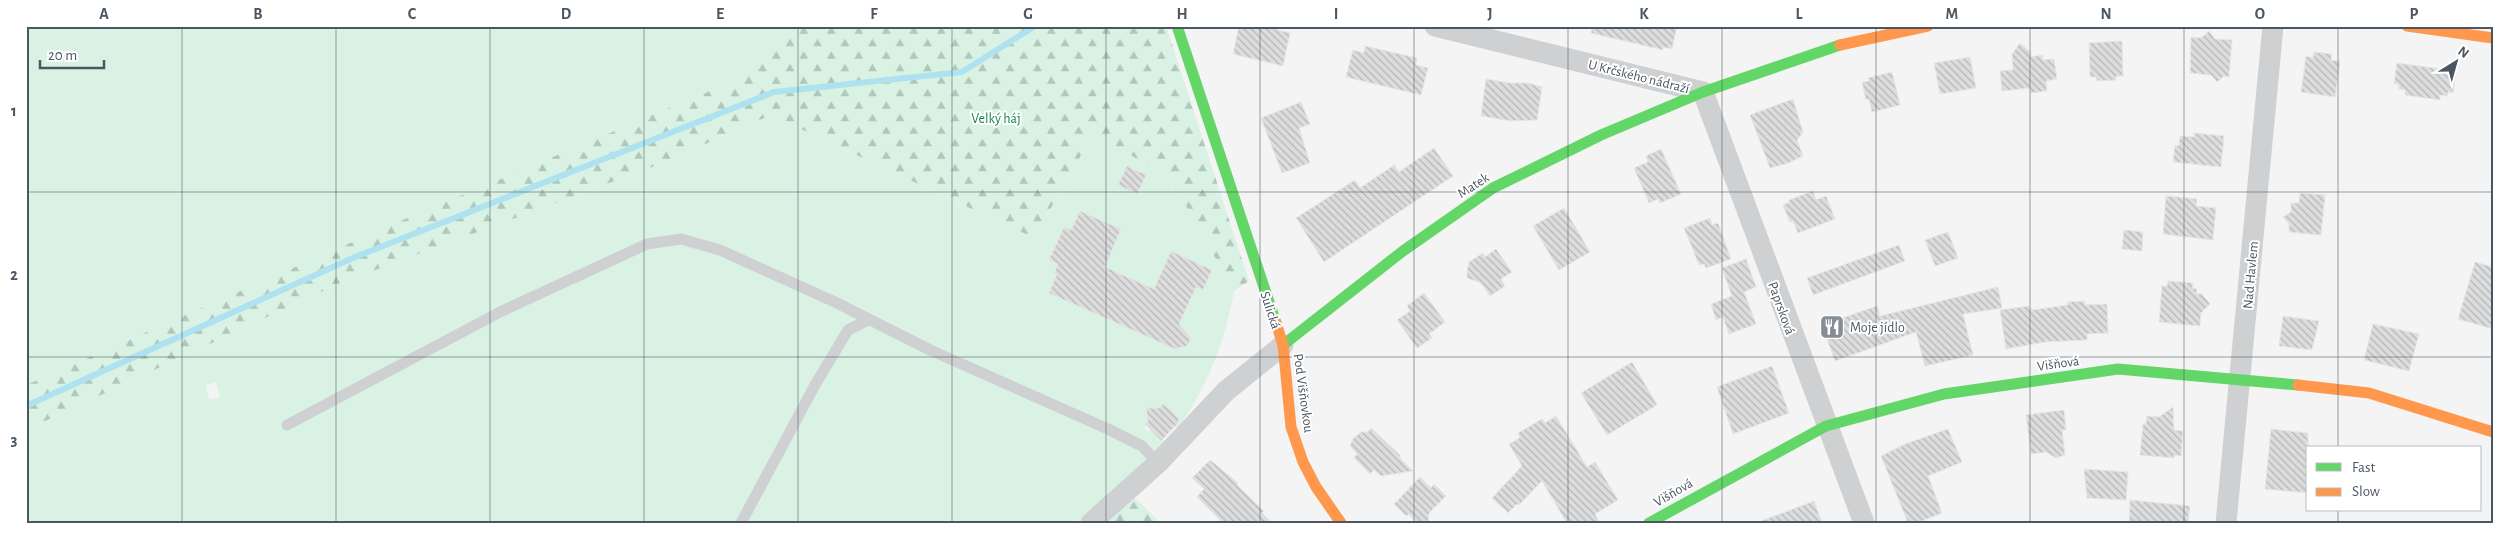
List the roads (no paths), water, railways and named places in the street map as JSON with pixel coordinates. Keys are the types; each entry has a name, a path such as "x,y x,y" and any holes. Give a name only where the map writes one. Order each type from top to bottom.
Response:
{"street":[{"name":"Sulická","path":"1092,523 1158,463 1226,391 1283,345 1178,26"},
{"name":"U Krčského nádraží","path":"1435,26 1703,92 1839,45 1928,26"},
{"name":"Nad Havlem","path":"2226,523 2273,26"},
{"path":"2407,26 2493,38"},
{"name":"Matek","path":"1283,345 1403,251 1493,188 1601,135 1703,92"},
{"name":"Paprsková","path":"1703,92 1826,426 1864,523"},
{"name":"Pod Višňovkou","path":"1283,345 1291,427 1303,462 1316,488 1341,523"},
{"name":"Višňová","path":"1650,523 1826,426 1944,394 2118,369 2241,378 2369,393 2493,432"}],"lane":[{"path":"287,425 500,312 647,244 681,239 720,250 930,350 1142,446 1158,463"},
{"path":"741,523 815,386 848,330 868,320"}],"waterway":[{"path":"26,406 355,257 774,92 962,72 1035,26"}],"place":[{"name":"Moje jídlo","path":"1832,327"}],"park label":[{"name":"Velký háj","path":"996,118"}]}
